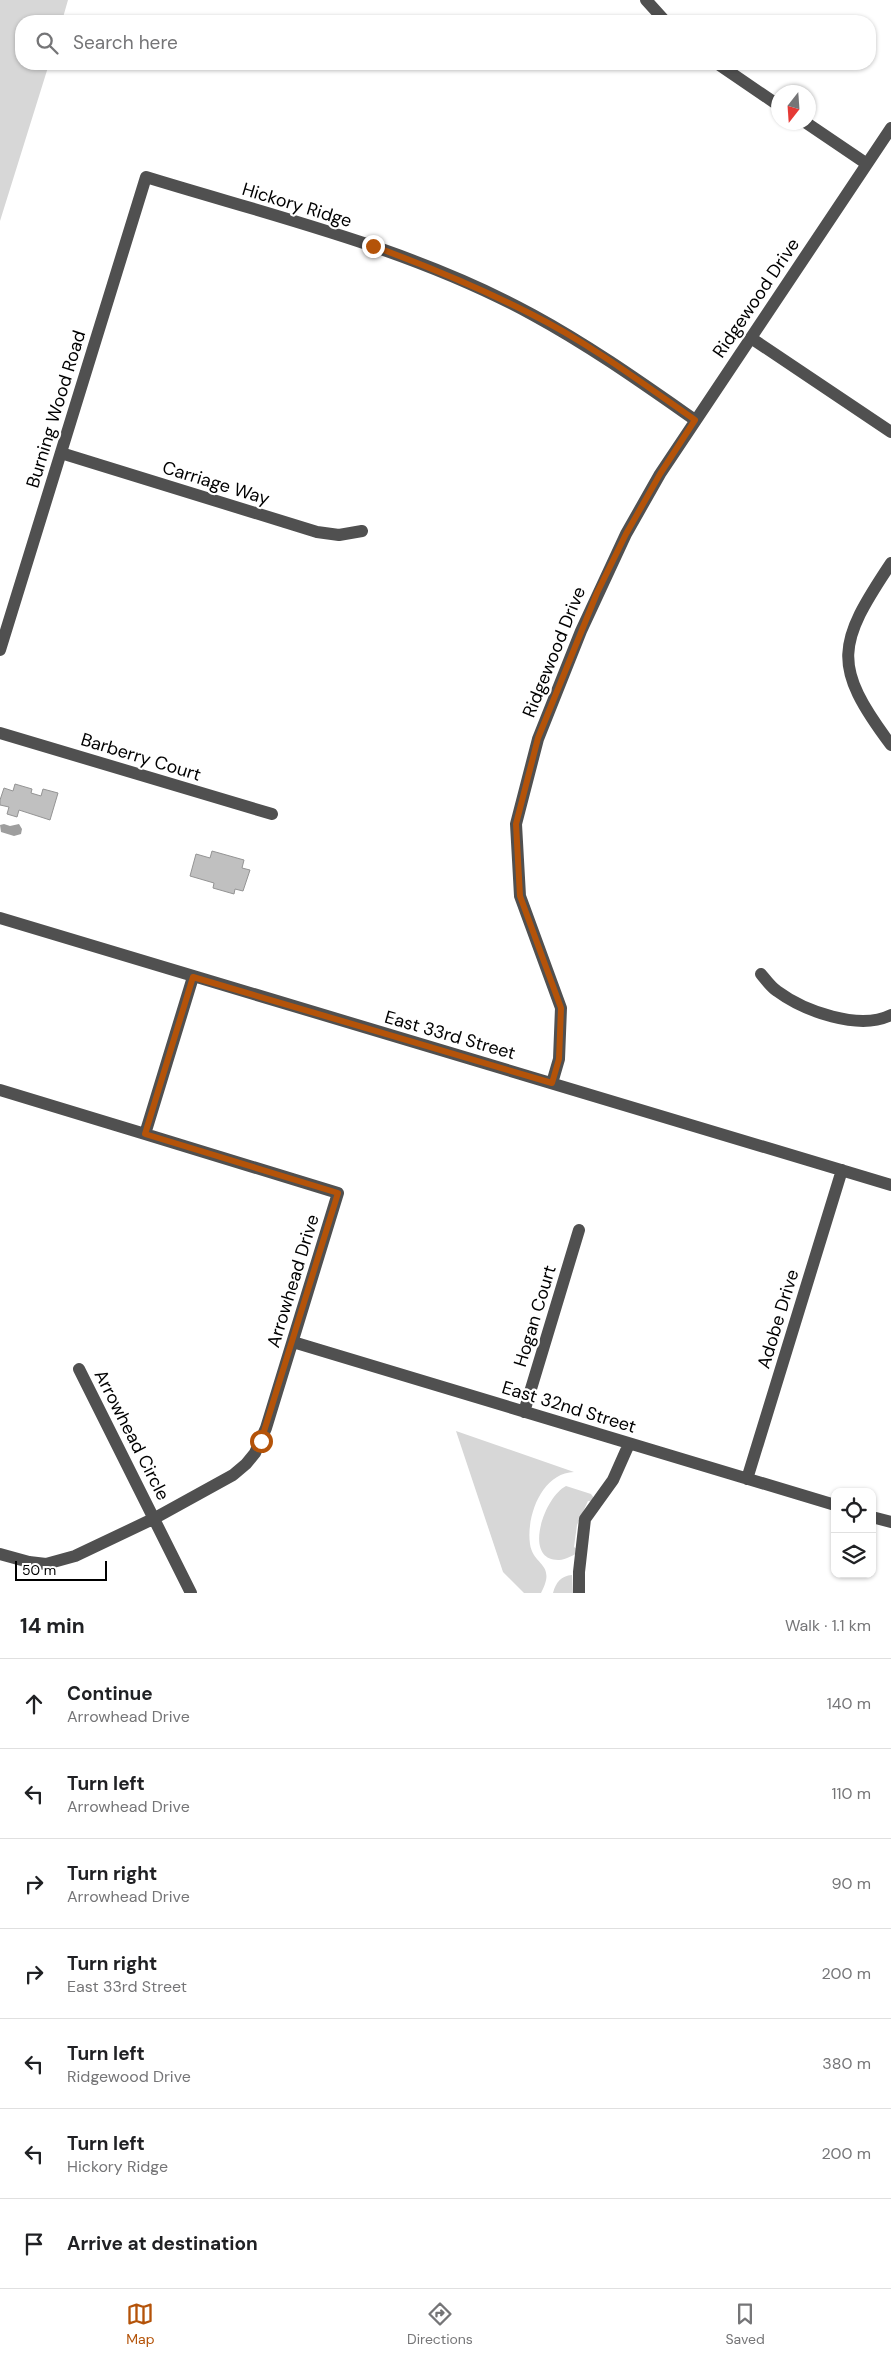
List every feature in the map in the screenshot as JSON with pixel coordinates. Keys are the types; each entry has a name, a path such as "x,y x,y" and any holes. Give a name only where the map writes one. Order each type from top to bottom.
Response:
{"street":[{"path":"646,0 660,15"},
{"path":"727,70 771,99"},
{"name":"Ridgewood Drive","path":"552,1083 559,1059 561,1008 520,896 516,824 538,738 597,593 655,482 891,128"},
{"path":"816,129 867,164"},
{"name":"Hickory Ridge","path":"146,177 373,246 472,286 533,315 572,338 616,365 695,420"},
{"name":"Burning Wood Road","path":"0,650 146,177"},
{"path":"751,338 891,432"},
{"name":"Carriage Way","path":"61,453 317,532 339,535 362,531"},
{"path":"891,563 858,615 852,630 848,655 852,681 863,706 891,745"},
{"name":"Barberry Court","path":"0,733 272,814"},
{"name":"East 33rd Street","path":"0,918 891,1185"},
{"path":"761,974 776,990 796,1002 844,1020 861,1022 891,1015"},
{"path":"0,1090 145,1134 193,977"},
{"name":"Arrowhead Drive","path":"0,1554 29,1562 46,1564 59,1562 154,1518 233,1475 246,1464 261,1441 338,1193 145,1134"},
{"name":"Adobe Drive","path":"747,1479 842,1170"},
{"name":"Hogan Court","path":"524,1412 579,1230"},
{"name":"East 32nd Street","path":"293,1342 831,1504"},
{"name":"Arrowhead Circle","path":"79,1369 191,1593"},
{"path":"579,1593 584,1519 613,1480 629,1444"},
{"path":"876,1517 891,1522"}],"shaded area":[{"path":"0,0 68,0 64,15 15,15 15,70 47,70 0,221"},
{"path":"19,824 22,829 21,834 14,836 1,832 0,825 10,826"},
{"path":"456,1431 574,1472 563,1474 553,1480 545,1488 534,1509 529,1533 532,1551 545,1570 545,1583 541,1593 524,1593 503,1572"},
{"path":"566,1486 591,1494 597,1502 588,1501 577,1525 574,1547 581,1552 559,1560 548,1558 541,1550 539,1540 540,1527 550,1502"},
{"path":"572,1575 573,1593 553,1593 560,1580"}],"building":[{"path":"15,784 32,789 31,793 41,796 43,789 58,793 50,820 19,810 17,817 7,814 9,807 0,805 0,800 4,788 13,791"},
{"path":"212,851 244,860 242,868 250,870 243,891 235,889 234,894 213,888 214,883 190,876 196,854 210,858"}],"route":[{"path":"261,1441 338,1193 145,1134 193,977 552,1083 559,1059 561,1008 534,941 520,896 516,824 538,738 597,593 626,534 660,474 695,420 616,365 533,315 421,264 373,246"}]}
